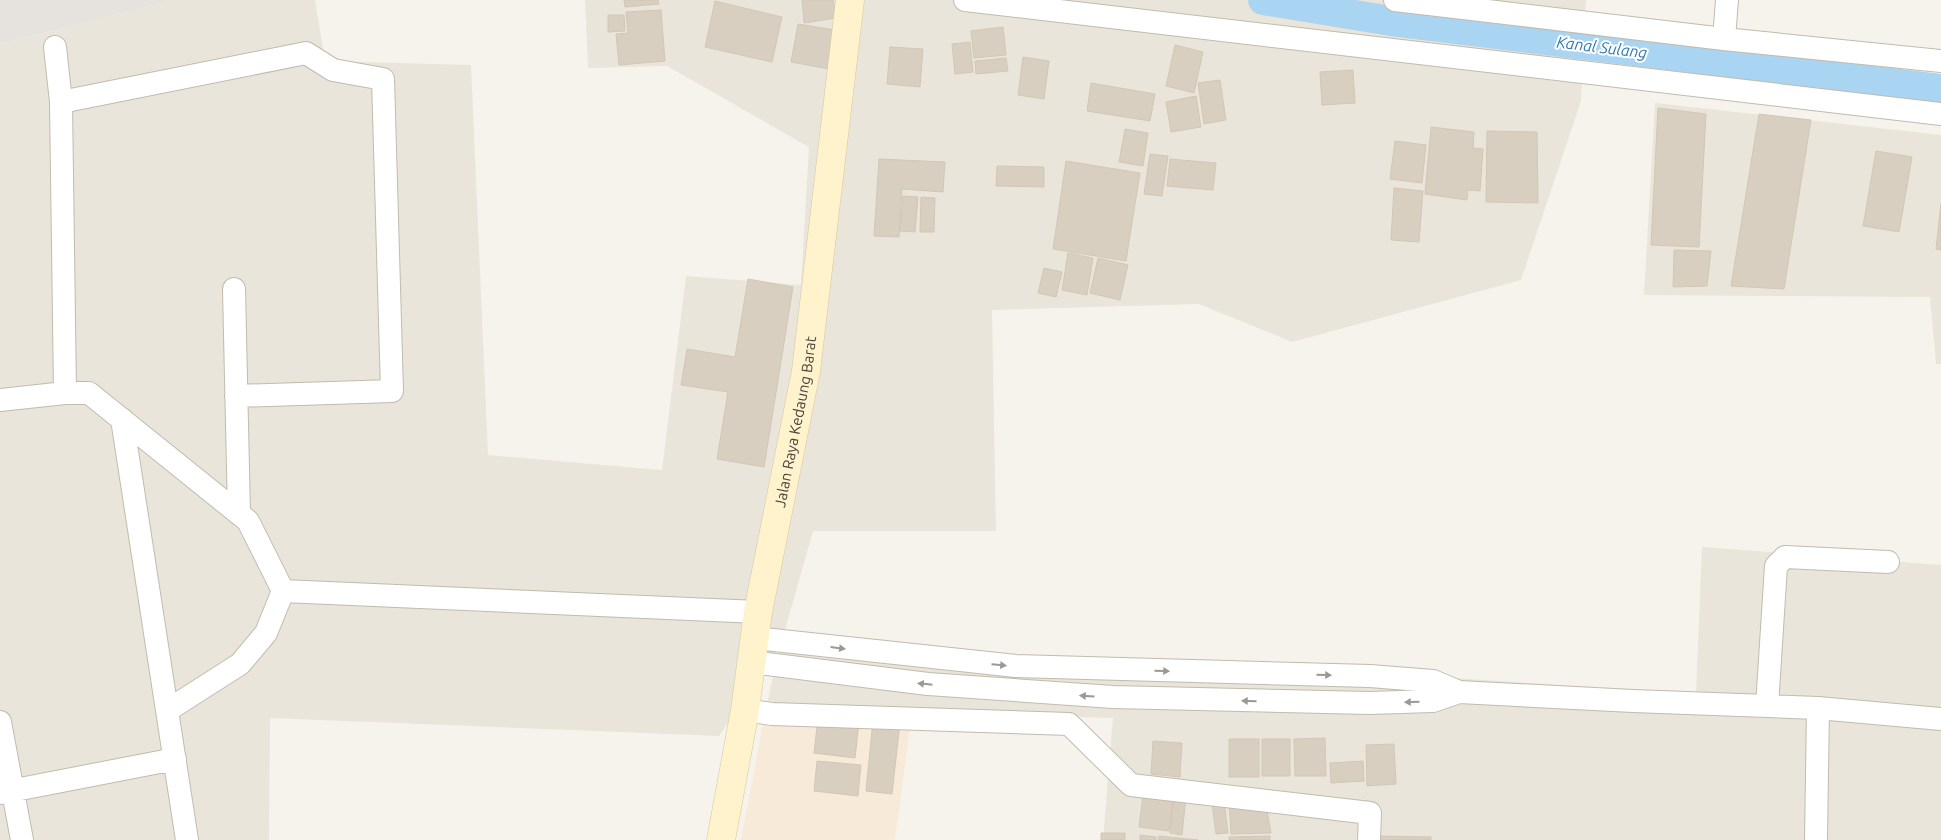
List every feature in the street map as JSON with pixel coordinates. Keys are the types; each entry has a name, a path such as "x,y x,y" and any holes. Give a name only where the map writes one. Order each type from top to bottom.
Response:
{"street":[{"name":"Jalan Raya Kedaung Barat","path":"721,840 745,710 755,638 806,371 850,0"},
{"path":"965,0 1941,114"},
{"path":"1395,0 1724,39 1941,61"},
{"path":"1724,39 1727,0"},
{"path":"55,47 61,102 65,393"},
{"path":"61,102 306,53 333,70 383,79 392,391 236,396"},
{"path":"234,289 239,514"},
{"path":"0,400 65,393 89,393 248,521 283,591 266,633 240,664 168,710"},
{"path":"122,419 187,840"},
{"path":"1767,706 1776,566 1785,556 1888,562"},
{"path":"283,591 1016,666 1370,676 1432,681 1459,692 1818,708 1941,719"},
{"path":"755,638 808,670 928,684 1114,697 1369,703 1432,701 1459,692"},
{"path":"808,670 812,645"},
{"path":"1112,669 1114,697"},
{"path":"1816,840 1818,708"},
{"path":"745,710 772,714 1069,724 1131,785 1370,813 1369,840"},
{"path":"0,722 6,792 22,840"},
{"path":"6,792 175,759"}],"shaded area":[{"path":"0,0 174,0 0,44"},
{"path":"174,0 315,0 325,61 471,65 488,455 662,470 686,276 801,285 809,147 667,66 588,68 585,0 1586,0 1581,101 1521,280 1292,342 1199,304 992,310 996,531 813,531 781,644 1225,663 1696,694 1702,547 1941,565 1941,840 1103,840 1113,718 766,708 780,646 719,736 270,718 269,840 0,840 0,44"},
{"path":"1655,103 1941,135 1941,364 1936,364 1930,297 1644,295"},
{"path":"766,708 912,712 895,840 741,840"}],"building":[{"path":"624,0 658,0 659,4 625,7"},
{"path":"802,0 833,0 836,18 804,23"},
{"path":"715,1 782,17 772,62 705,47"},
{"path":"661,10 665,61 619,65 616,34 628,33 626,12"},
{"path":"608,15 624,15 625,31 608,32"},
{"path":"798,24 841,31 835,70 791,62"},
{"path":"1003,27 1006,55 974,58 971,31"},
{"path":"970,42 973,72 955,74 952,44"},
{"path":"1175,45 1203,52 1194,93 1166,86"},
{"path":"890,47 923,49 920,87 887,84"},
{"path":"1023,57 1049,61 1044,99 1018,95"},
{"path":"1006,58 1008,71 976,74 975,61"},
{"path":"1353,70 1355,103 1322,105 1320,72"},
{"path":"1220,80 1226,120 1204,124 1198,83"},
{"path":"1091,83 1155,94 1150,121 1087,111"},
{"path":"1196,96 1201,127 1171,132 1166,102"},
{"path":"1658,108 1706,114 1699,247 1651,245"},
{"path":"1759,114 1811,120 1784,289 1731,286"},
{"path":"1431,127 1474,132 1473,148 1483,149 1480,191 1468,190 1467,200 1425,194"},
{"path":"1125,129 1148,133 1143,166 1119,162"},
{"path":"1487,131 1537,132 1538,203 1486,202"},
{"path":"1395,141 1426,145 1422,183 1390,179"},
{"path":"1876,151 1912,157 1899,232 1863,226"},
{"path":"1150,154 1168,156 1162,196 1144,194"},
{"path":"879,159 945,162 943,192 902,189 899,237 874,236"},
{"path":"1170,159 1216,163 1213,190 1167,186"},
{"path":"1066,161 1140,173 1126,261 1053,249"},
{"path":"997,166 1044,167 1044,187 996,186"},
{"path":"1394,188 1423,191 1419,242 1391,240"},
{"path":"903,196 918,197 915,232 900,231"},
{"path":"921,197 935,198 934,232 920,232"},
{"path":"1941,203 1941,250 1936,249"},
{"path":"1674,250 1711,251 1707,286 1673,287"},
{"path":"1068,253 1093,258 1087,295 1062,290"},
{"path":"1098,258 1128,265 1120,300 1090,293"},
{"path":"1044,268 1062,272 1056,297 1038,293"},
{"path":"748,279 793,287 764,467 717,459 728,392 681,385 687,349 735,357"},
{"path":"818,718 859,723 855,758 814,753"},
{"path":"873,720 900,723 892,794 866,791"},
{"path":"1325,738 1326,776 1295,776 1294,739"},
{"path":"1229,739 1259,739 1259,777 1229,777"},
{"path":"1262,739 1290,739 1290,776 1262,776"},
{"path":"1153,741 1182,743 1180,777 1151,774"},
{"path":"1394,744 1396,784 1367,786 1366,745"},
{"path":"817,761 861,765 858,796 814,791"},
{"path":"1363,761 1364,781 1331,783 1330,763"},
{"path":"1144,788 1174,792 1169,831 1139,827"},
{"path":"1174,794 1186,796 1182,835 1170,833"},
{"path":"1229,799 1266,805 1271,833 1231,834"},
{"path":"1224,802 1228,833 1216,834 1212,803"},
{"path":"1101,833 1125,833 1125,840 1101,840"},
{"path":"1140,835 1156,837 1156,840 1140,840"},
{"path":"1159,836 1198,840 1158,840"},
{"path":"1270,836 1270,840 1229,840 1229,837"},
{"path":"1375,836 1431,837 1431,840 1374,840"}],"waterway":[{"name":"Kanal Sulang","path":"1263,0 1391,21 1941,89"}]}
